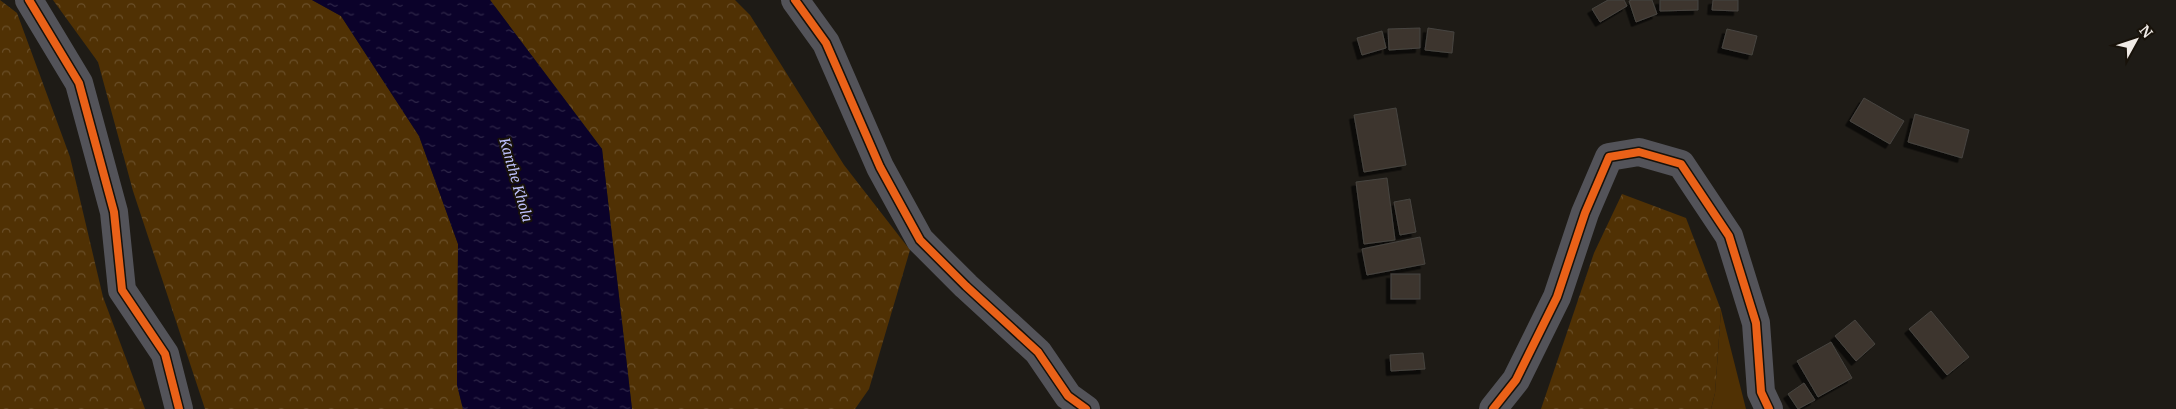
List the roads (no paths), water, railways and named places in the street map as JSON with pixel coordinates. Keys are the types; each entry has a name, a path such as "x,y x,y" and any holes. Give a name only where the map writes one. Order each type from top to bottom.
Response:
{"street":[{"path":"29,0 79,83 114,212 122,290 165,354 179,409"},
{"path":"795,0 826,43 880,167 920,240 966,286 1038,352 1068,396 1086,409"},
{"path":"1493,409 1516,380 1557,298 1585,213 1609,157 1639,152 1681,164 1729,236 1756,324 1761,392 1770,409"}],"water":[{"name":"Kanthe Khola","path":"312,0 490,0 602,149 632,409 463,409 457,385 458,244 419,136 341,16"}]}
